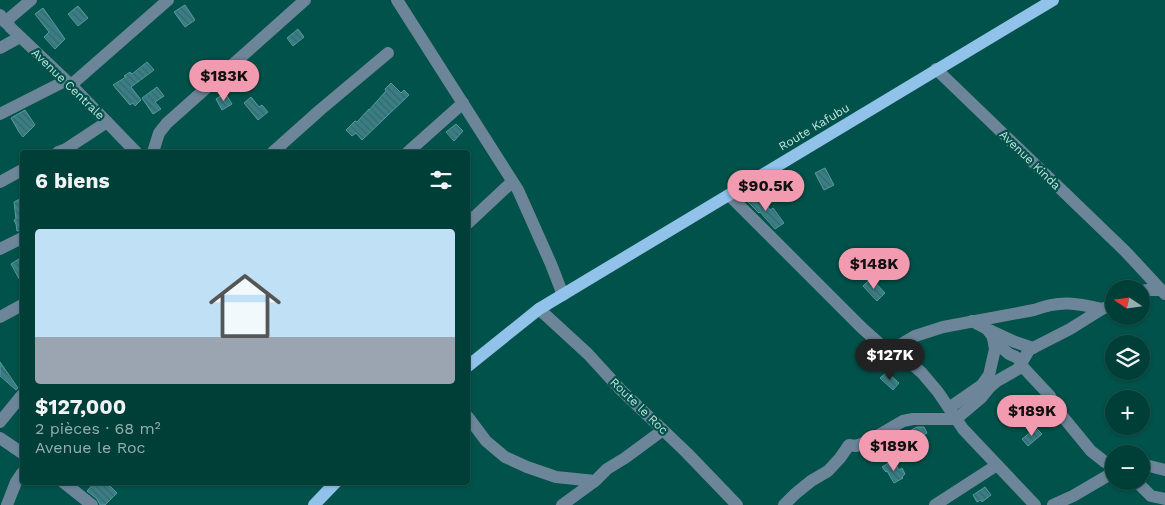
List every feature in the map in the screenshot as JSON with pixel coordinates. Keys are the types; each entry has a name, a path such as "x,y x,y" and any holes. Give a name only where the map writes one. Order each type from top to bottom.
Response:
{"main road":[{"name":"Route Kafubu","path":"470,364 540,309 1053,0"},
{"path":"314,505 333,485"}],"street":[{"path":"3,18 31,0"},
{"path":"0,114 68,83 168,0"},
{"path":"154,150 159,133 167,123 305,0"},
{"path":"397,0 518,190 563,295"},
{"name":"Avenue Centrale","path":"3,18 134,150"},
{"path":"0,48 20,37"},
{"path":"275,150 388,53"},
{"name":"Avenue Kinda","path":"936,70 1125,251 1163,292"},
{"path":"410,150 463,104"},
{"path":"63,150 107,122"},
{"path":"0,182 20,171"},
{"path":"470,221 512,182"},
{"path":"728,195 888,352 918,369 938,392 963,429 1035,505"},
{"path":"0,249 20,239"},
{"path":"1150,290 1163,292"},
{"path":"888,352 915,336 943,327 1034,310 1046,305 1073,303 1102,310"},
{"path":"0,317 20,306"},
{"path":"784,505 811,481 828,470 849,445 856,446 867,442 903,421 956,419 981,398 997,381 1010,374 1022,363 1025,355 1033,348 1105,308"},
{"name":"Route le Roc","path":"540,309 588,354 620,390 687,453 731,503"},
{"path":"972,321 990,334 1009,354 1016,357 1022,363 1050,396 1054,406 1091,451 1105,462"},
{"path":"949,408 982,384 989,375 995,349 990,334"},
{"path":"990,334 1033,348"},
{"path":"0,422 20,397"},
{"path":"470,420 486,441 505,457 556,477 595,481"},
{"path":"562,505 595,481 607,469 663,430"},
{"path":"0,438 20,451"},
{"path":"935,505 996,465"},
{"path":"1150,466 1165,470"},
{"path":"7,505 20,476"},
{"path":"1053,505 1105,477"},
{"path":"67,485 92,505"},
{"path":"1144,490 1151,496 1165,499"}],"building":[{"path":"185,5 195,20 185,27 174,12"},
{"path":"78,6 88,18 78,26 68,14"},
{"path":"43,8 65,39 55,49 44,37 49,32 35,14"},
{"path":"298,29 304,37 293,46 287,38"},
{"path":"147,62 154,70 131,87 141,100 135,106 133,103 130,105 113,85 126,77 124,76 130,72 132,74"},
{"path":"391,83 401,93 404,90 409,95 362,140 356,133 352,136 346,130 369,110"},
{"path":"157,87 164,96 155,102 161,109 153,114 142,98"},
{"path":"225,93 232,104 222,110 216,99"},
{"path":"251,97 259,107 262,105 268,112 258,120 244,103"},
{"path":"25,110 35,125 23,137 11,118"},
{"path":"456,124 463,131 454,141 446,132"},
{"path":"825,168 834,185 824,190 815,173"},
{"path":"759,194 770,210 773,208 784,223 775,229 748,202"},
{"path":"20,199 20,230 17,231 14,220 16,219 14,202"},
{"path":"20,258 20,280 11,264"},
{"path":"871,278 885,293 877,301 863,286"},
{"path":"0,362 18,388 16,390 0,376"},
{"path":"887,372 899,383 893,390 880,378"},
{"path":"917,427 924,427 927,433 911,443 906,433"},
{"path":"1036,428 1042,434 1028,446 1022,439"},
{"path":"893,460 899,470 902,468 905,474 903,478 894,483 887,471 882,467"},
{"path":"92,485 109,485 117,493 105,505 100,505 97,499 87,491"},
{"path":"985,487 991,495 982,502 981,500 977,502 973,495"}]}
